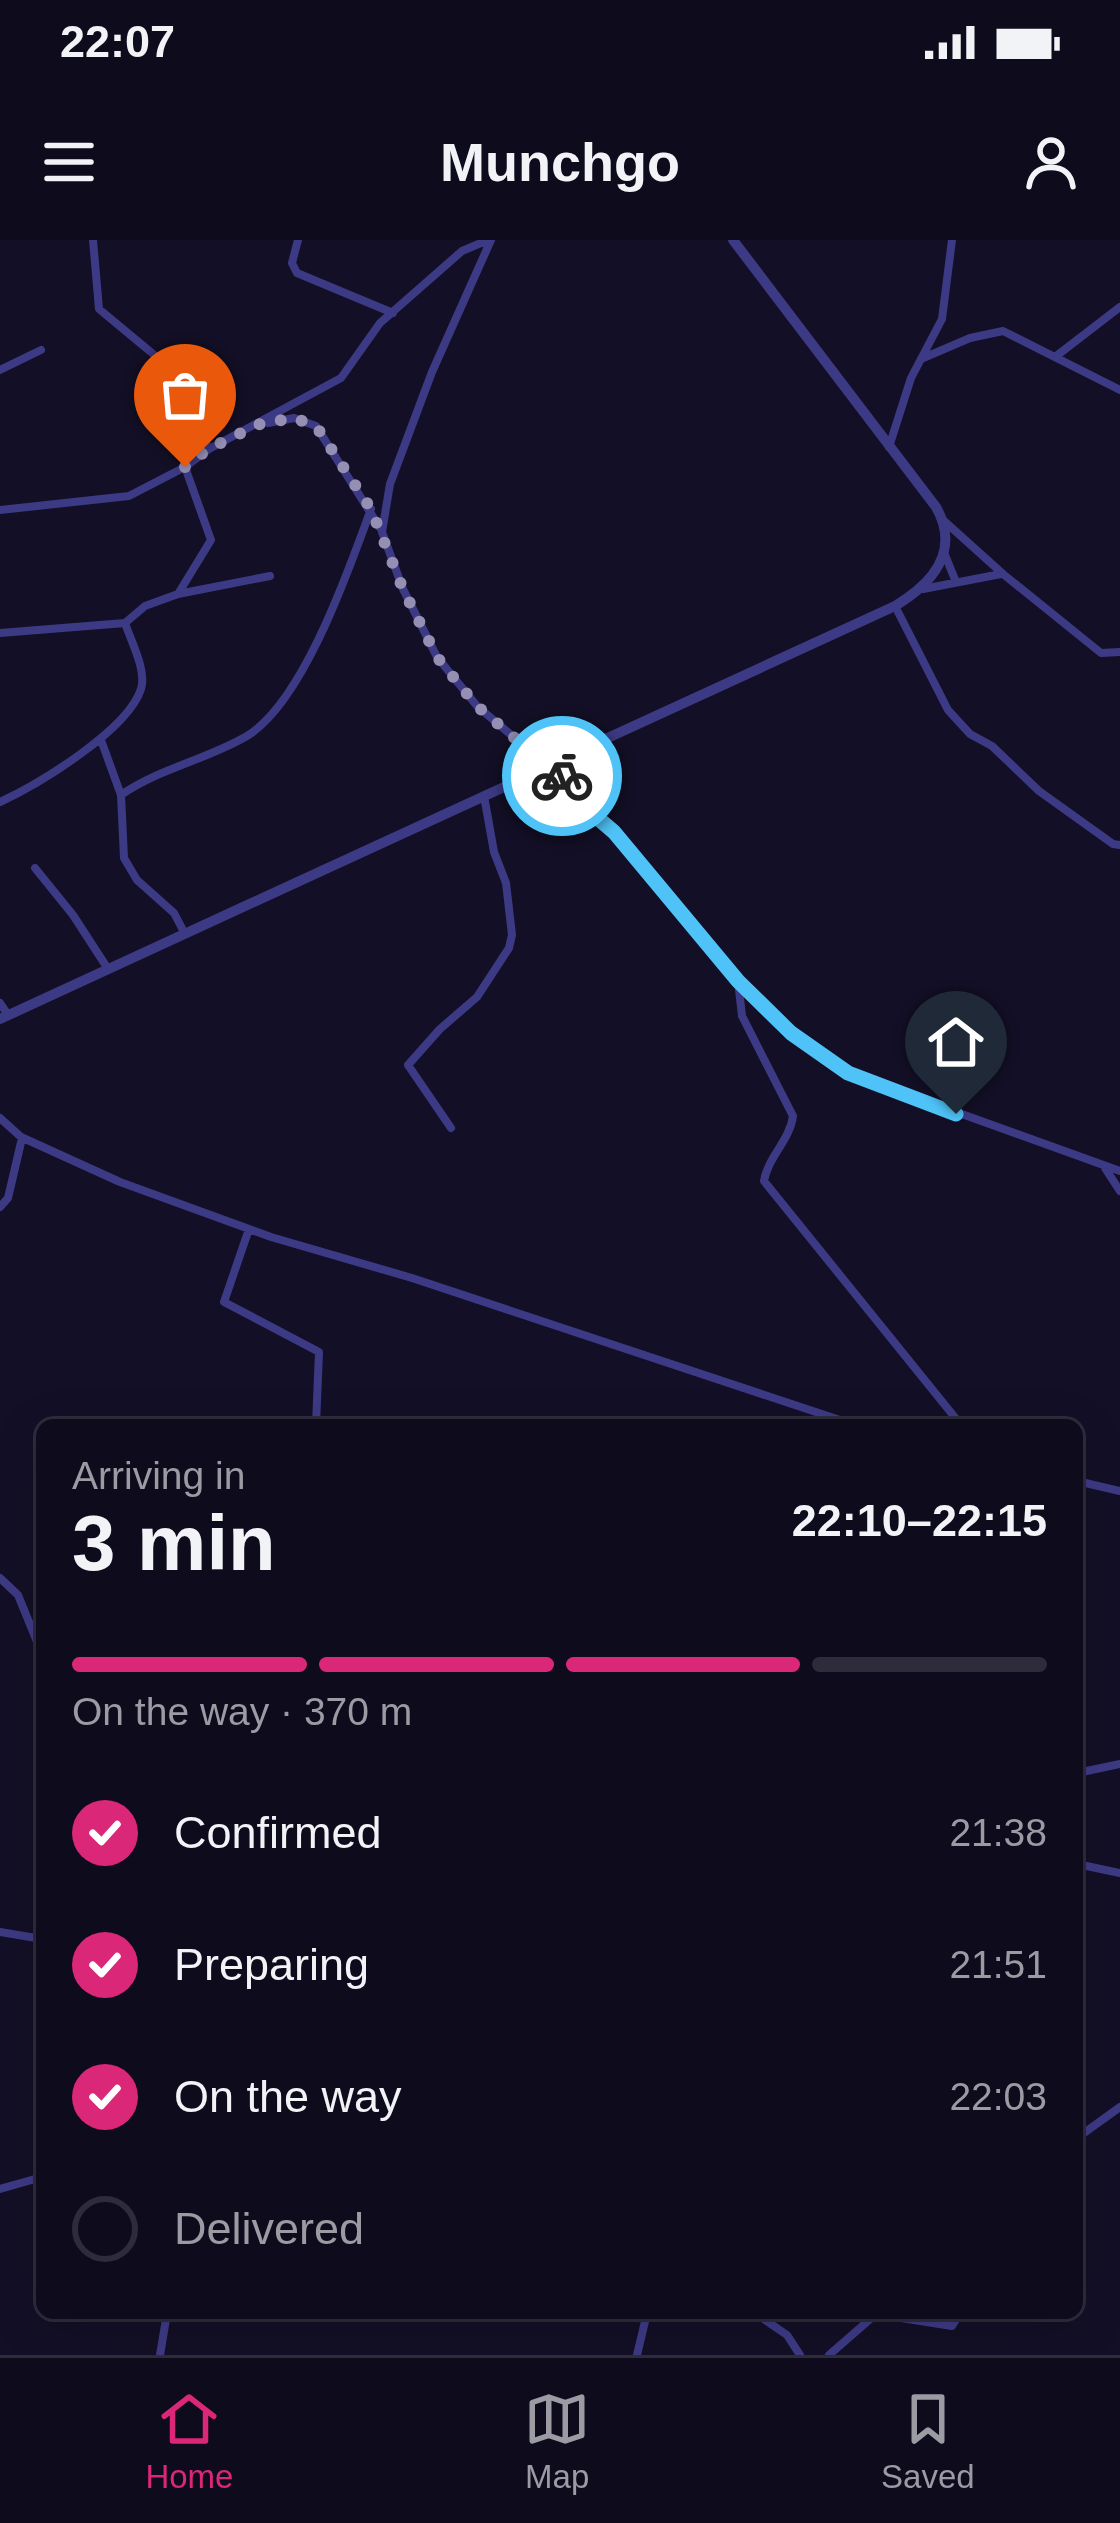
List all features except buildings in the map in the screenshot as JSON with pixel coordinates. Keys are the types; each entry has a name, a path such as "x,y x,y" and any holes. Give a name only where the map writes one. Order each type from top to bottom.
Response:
{"street":[{"path":"93,240 99,309 164,363 208,449"},
{"path":"298,240 292,263 297,273 393,313"},
{"path":"0,510 128,496 185,467 208,449 341,378 371,334 393,313 463,251 490,240"},
{"path":"382,532 390,484 490,240"},
{"path":"733,240 943,520 1101,653 1120,652"},
{"path":"888,448 944,310 952,240"},
{"path":"1055,357 1120,307"},
{"path":"920,360 970,338 1003,331 1120,389"},
{"path":"0,370 40,350"},
{"path":"260,424 294,418 316,426 371,509 403,589 443,666 477,706 536,756"},
{"path":"178,594 211,540 185,467"},
{"path":"121,795 153,774 226,747 272,719 306,662 371,509"},
{"path":"943,520 944,554 956,582"},
{"path":"923,590 944,554"},
{"path":"564,758 923,590 1003,574"},
{"path":"0,633 125,623 145,606 178,594 270,576"},
{"path":"895,606 948,710 970,734 992,746 1051,800 1120,845"},
{"path":"0,802 43,780 101,740 142,685 125,623"},
{"path":"101,740 121,795 124,858 130,872 166,903 186,935"},
{"path":"536,756 554,750 564,758"},
{"path":"532,774 536,756"},
{"path":"559,785 564,758"},
{"path":"0,1003 4,1017 532,774 555,780 614,832 738,981 791,1033 848,1073 1120,1171"},
{"path":"451,1128 408,1065 477,997 512,935 506,883 494,852 484,795"},
{"path":"34,868 109,970"},
{"path":"738,981 742,1016 793,1116 764,1181 956,1419"},
{"path":"0,1118 21,1137 120,1182 249,1229 837,1419"},
{"path":"0,1207 8,1198 23,1146 21,1137"},
{"path":"1104,1167 1120,1191"},
{"path":"249,1229 224,1302 319,1352 316,1419"},
{"path":"1083,1482 1120,1491"},
{"path":"0,1578 18,1595 36,1639"},
{"path":"1083,1772 1120,1764"},
{"path":"1083,1865 1120,1873"},
{"path":"0,1932 36,1938"},
{"path":"1083,2134 1120,2107"},
{"path":"0,2189 36,2179"},
{"path":"160,2355 166,2319"},
{"path":"637,2355 646,2319"},
{"path":"764,2319 787,2335 800,2355"},
{"path":"829,2355 870,2319"},
{"path":"908,2319 952,2326 957,2319"}],"way so far":[{"path":"185,467 208,449 260,424 294,418 316,426 371,509 403,589 443,666 477,706 536,756 547,749 560,753 566,764 562,776"}],"route":[{"path":"562,776 559,785 614,832 738,981 791,1033 848,1073 956,1114"}]}
